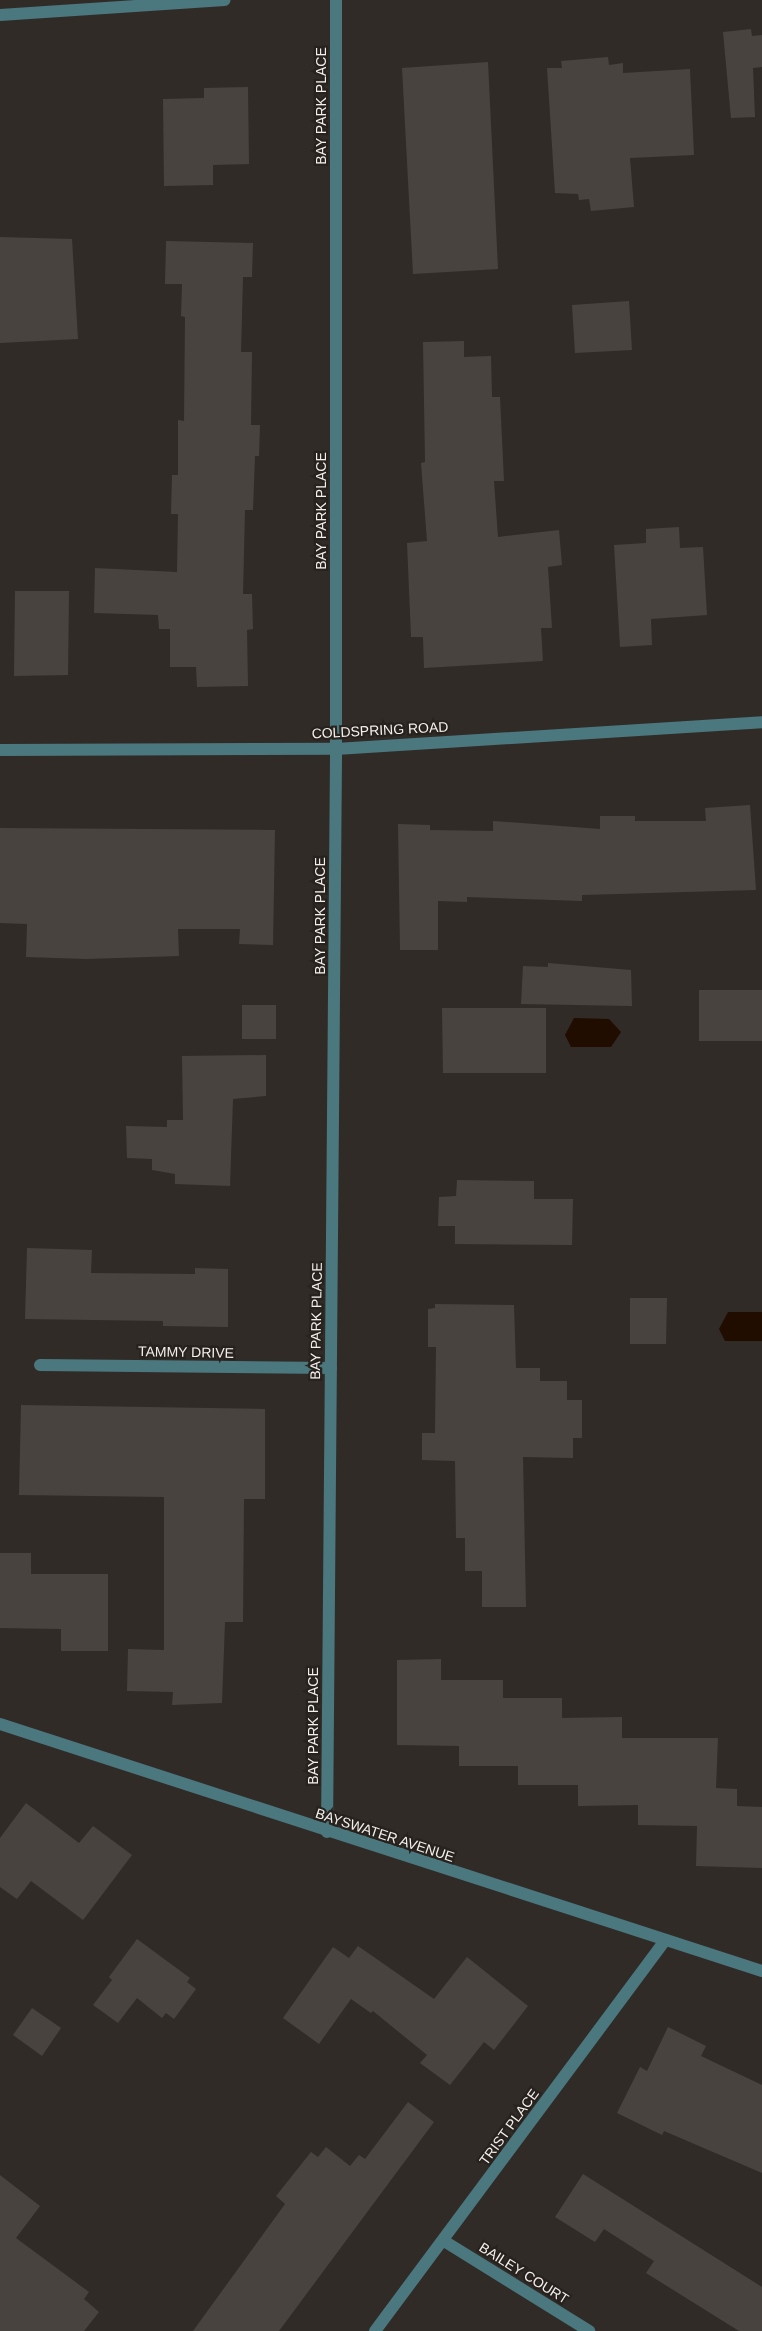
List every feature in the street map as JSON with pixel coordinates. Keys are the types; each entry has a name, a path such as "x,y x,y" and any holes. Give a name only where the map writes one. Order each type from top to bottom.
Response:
{"street":[{"path":"0,15 225,0"},
{"name":"BAY PARK PLACE","path":"327,1832 336,749 336,0"},
{"name":"COLDSPRING ROAD","path":"0,750 336,749 762,722"},
{"name":"TAMMY DRIVE","path":"40,1365 331,1368"},
{"name":"BAYSWATER AVENUE","path":"0,1724 327,1832 762,1971"},
{"name":"TRIST PLACE","path":"375,2331 444,2241 665,1940"},
{"name":"BAILEY COURT","path":"444,2241 589,2331"}],"shaded area":[{"path":"574,1018 609,1019 621,1032 611,1047 571,1047 565,1035"},
{"path":"728,1312 762,1312 762,1341 725,1341 719,1329"}],"building":[{"path":"751,29 752,36 762,35 762,67 753,68 755,117 731,118 723,32"},
{"path":"608,57 609,65 623,63 623,73 690,69 694,155 630,158 634,207 591,211 589,199 579,200 578,194 555,193 547,68 562,68 561,61"},
{"path":"488,62 498,269 413,274 402,68"},
{"path":"248,87 249,164 213,165 213,185 164,186 163,99 204,98 204,88"},
{"path":"0,237 72,239 78,339 0,343"},
{"path":"166,241 253,243 252,277 243,277 241,352 252,352 251,425 260,425 259,456 255,456 253,510 245,510 243,594 252,594 253,629 247,630 248,686 197,687 196,667 170,667 170,629 159,629 158,615 94,613 95,568 177,572 178,514 171,514 172,475 178,475 178,420 184,421 185,317 181,316 182,284 165,284"},
{"path":"629,301 632,350 575,353 572,305"},
{"path":"464,341 464,357 491,356 492,397 500,397 504,481 494,481 498,537 559,530 562,565 548,567 552,628 541,628 543,661 424,668 423,637 411,637 407,543 427,541 421,463 425,462 423,342"},
{"path":"679,527 680,548 703,547 707,615 651,619 652,645 620,647 614,545 646,543 646,529"},
{"path":"15,591 69,591 68,675 14,676"},
{"path":"750,805 756,890 582,895 582,901 467,897 467,902 438,901 438,950 400,950 398,824 430,825 430,830 493,831 493,821 600,829 600,816 635,816 635,821 706,821 705,808"},
{"path":"0,828 275,830 273,945 239,944 240,929 178,929 179,956 86,959 26,957 27,924 0,923"},
{"path":"548,963 631,970 632,1006 521,1004 523,966 548,967"},
{"path":"699,990 762,990 762,1041 699,1041"},
{"path":"242,1005 276,1005 276,1039 242,1039"},
{"path":"442,1008 546,1008 546,1073 443,1073"},
{"path":"266,1055 266,1096 233,1099 230,1186 175,1184 175,1174 152,1170 152,1159 127,1158 126,1126 167,1127 167,1120 183,1120 182,1056"},
{"path":"457,1180 534,1181 534,1199 573,1199 572,1245 455,1244 455,1226 438,1226 439,1197 456,1196"},
{"path":"27,1248 92,1250 91,1273 195,1274 195,1268 228,1269 228,1327 163,1326 163,1321 25,1319"},
{"path":"630,1298 667,1298 666,1344 630,1344"},
{"path":"435,1304 514,1305 516,1368 540,1368 540,1381 567,1381 567,1400 582,1400 582,1438 573,1438 573,1458 523,1457 526,1607 482,1607 482,1571 465,1571 465,1538 456,1538 455,1461 422,1460 422,1433 435,1433 436,1347 428,1347 428,1309 435,1308"},
{"path":"21,1405 265,1409 265,1499 244,1499 243,1622 225,1622 222,1703 172,1705 173,1692 127,1691 128,1649 164,1650 164,1497 19,1495"},
{"path":"0,1553 31,1553 31,1574 108,1574 108,1651 61,1651 61,1629 0,1628"},
{"path":"441,1659 441,1680 503,1680 503,1698 562,1698 562,1718 622,1717 622,1738 718,1738 716,1788 737,1789 737,1806 762,1807 762,1868 696,1866 697,1826 638,1825 638,1805 578,1806 578,1785 518,1785 518,1766 459,1766 459,1746 397,1745 397,1660"},
{"path":"26,1803 79,1843 93,1826 132,1855 83,1920 31,1881 17,1899 0,1887 0,1838"},
{"path":"137,1939 190,1978 187,1982 196,1989 174,2019 166,2013 162,2018 137,1998 118,2023 93,2005 112,1980 109,1977"},
{"path":"358,1946 434,1999 467,1957 528,2006 494,2050 484,2042 450,2085 420,2063 427,2055 373,2011 371,2013 351,1999 319,2044 283,2018 333,1947 349,1958"},
{"path":"32,2008 61,2028 42,2056 13,2035"},
{"path":"668,2027 706,2046 701,2056 762,2085 762,2173 664,2131 662,2135 617,2113 640,2067 647,2071"},
{"path":"408,2102 434,2122 279,2331 193,2331 285,2204 276,2196 311,2152 318,2157 326,2147 350,2166 359,2155 365,2159"},
{"path":"583,2174 762,2287 762,2331 739,2331 646,2273 654,2261 604,2229 595,2242 555,2217"},
{"path":"0,2175 40,2206 16,2238 89,2292 84,2299 99,2312 84,2331 0,2331"}]}
